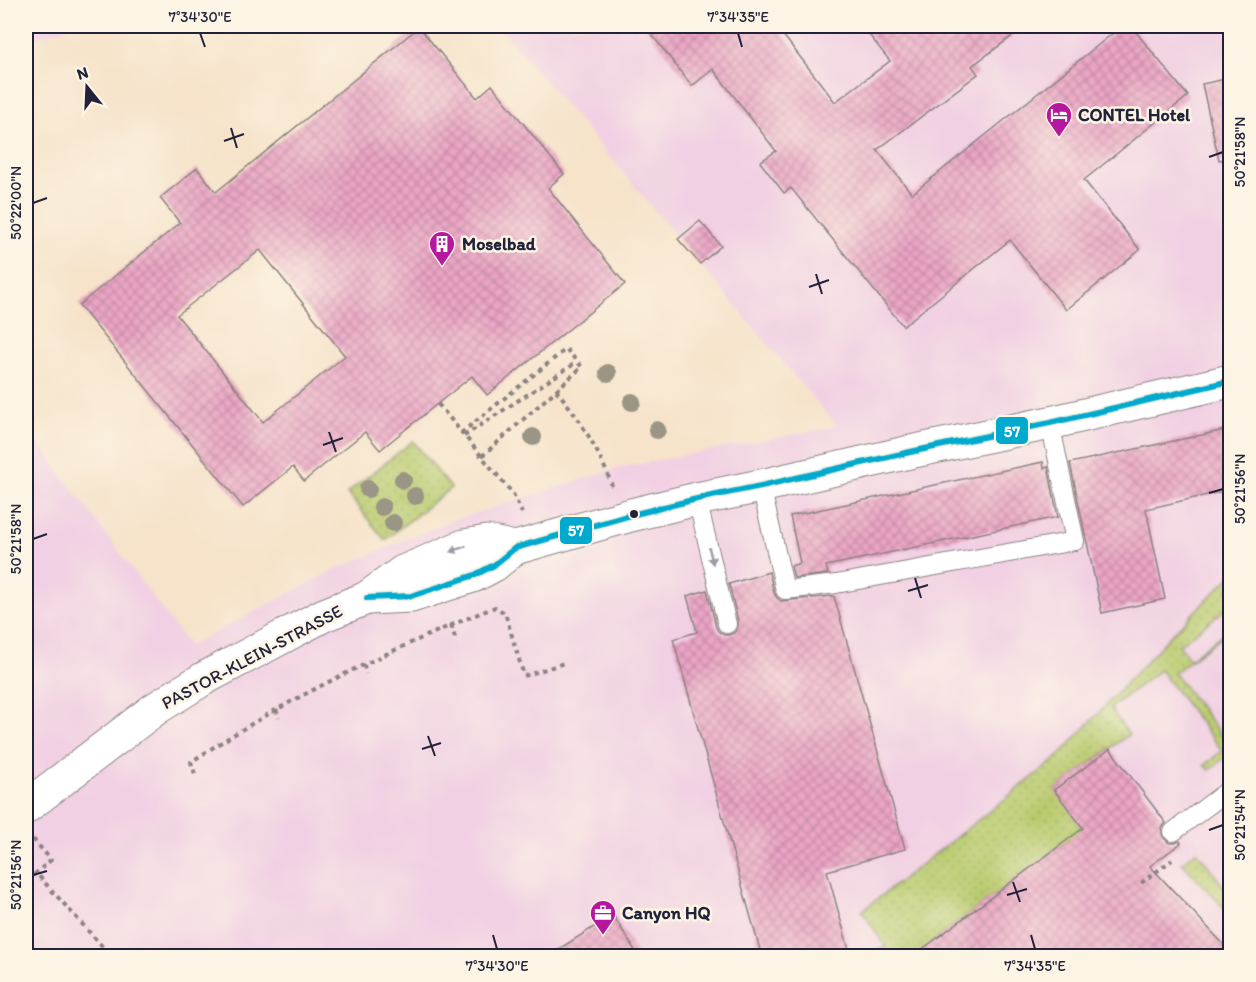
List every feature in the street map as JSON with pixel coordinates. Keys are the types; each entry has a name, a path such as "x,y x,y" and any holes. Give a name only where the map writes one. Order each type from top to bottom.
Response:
{"street":[{"name":"PASTOR-KLEIN-STRASSE","path":"29,822 155,710 204,679 324,615 367,598 403,572 464,546 487,542 515,548 697,499 1050,423 1230,381"}],"lane":[{"path":"761,486 785,590 836,584 1075,542 1050,423"},
{"path":"697,499 727,624"},
{"path":"1173,832 1230,789"}],"path":[{"path":"462,434 566,349 582,367 481,457"},
{"path":"462,434 577,362"},
{"path":"555,390 566,402 603,460 625,517"},
{"path":"438,404 513,494 522,513"},
{"path":"195,774 191,762 276,709 322,684 495,607 505,613 524,676 564,663"},
{"path":"451,625 455,638"},
{"path":"364,665 366,674"},
{"path":"276,709 279,718"},
{"path":"26,882 51,860 29,822"},
{"path":"36,873 111,957"}],"shaded area":[{"path":"26,26 72,26 26,41"},
{"path":"499,26 1230,26 1230,956 26,956 26,426 189,646 336,569 450,521 618,468 837,426"}],"green space":[{"path":"413,441 451,488 385,540 347,493"},
{"path":"1230,577 1230,606 1179,645 1190,659 1230,628 1230,630 1174,673 1230,744 1230,754 1209,770 1204,765 1222,751 1160,670 1110,708 1129,734 1055,790 1093,841 1069,839 931,943 941,956 854,956 886,947 862,911 1055,760 1170,636"},
{"path":"1197,851 1230,895 1230,914 1182,863"}],"building":[{"path":"645,26 776,26 835,102 890,61 862,26 1026,26 972,66 978,74 877,150 912,194 1122,26 1131,26 1188,96 1084,180 1140,250 1066,310 1010,240 903,326 791,188 784,193 760,162 776,151 713,69 692,86"},
{"name":"Moselbad","path":"419,27 477,98 492,85 564,174 548,188 625,284 487,395 472,376 380,450 365,432 304,481 293,467 243,507 79,305 180,223 160,198 197,168 216,192","holes":["260,250 345,356 263,422 177,315"]},
{"path":"1230,78 1230,159 1219,160 1202,84"},
{"path":"700,221 721,246 700,264 678,239"},
{"path":"1230,429 1230,490 1146,509 1165,599 1102,613 1070,463"},
{"path":"1043,462 1044,468 1048,467 1058,517 826,566 828,574 794,578 791,566 800,563 790,516"},
{"path":"769,572 774,593 781,601 834,596 905,849 827,871 851,957 762,957 673,639 697,632 687,596 707,590 718,631 724,635 734,633 738,628 738,621 729,584"},
{"path":"1110,749 1166,823 1162,828 1164,838 1169,843 1180,841 1181,843 1150,866 1230,951 1230,957 912,957 1083,828 1054,790"},
{"name":"Canyon HQ","path":"613,915 639,957 546,957"}],"transit line":[{"name":"57","path":"367,598 411,596 475,575 494,565 515,548 631,515 1230,381"}],"place":[{"name":"CONTEL Hotel","path":"1059,138"},
{"name":"Moselbad","path":"442,267"},
{"name":"Canyon HQ","path":"603,936"}]}
